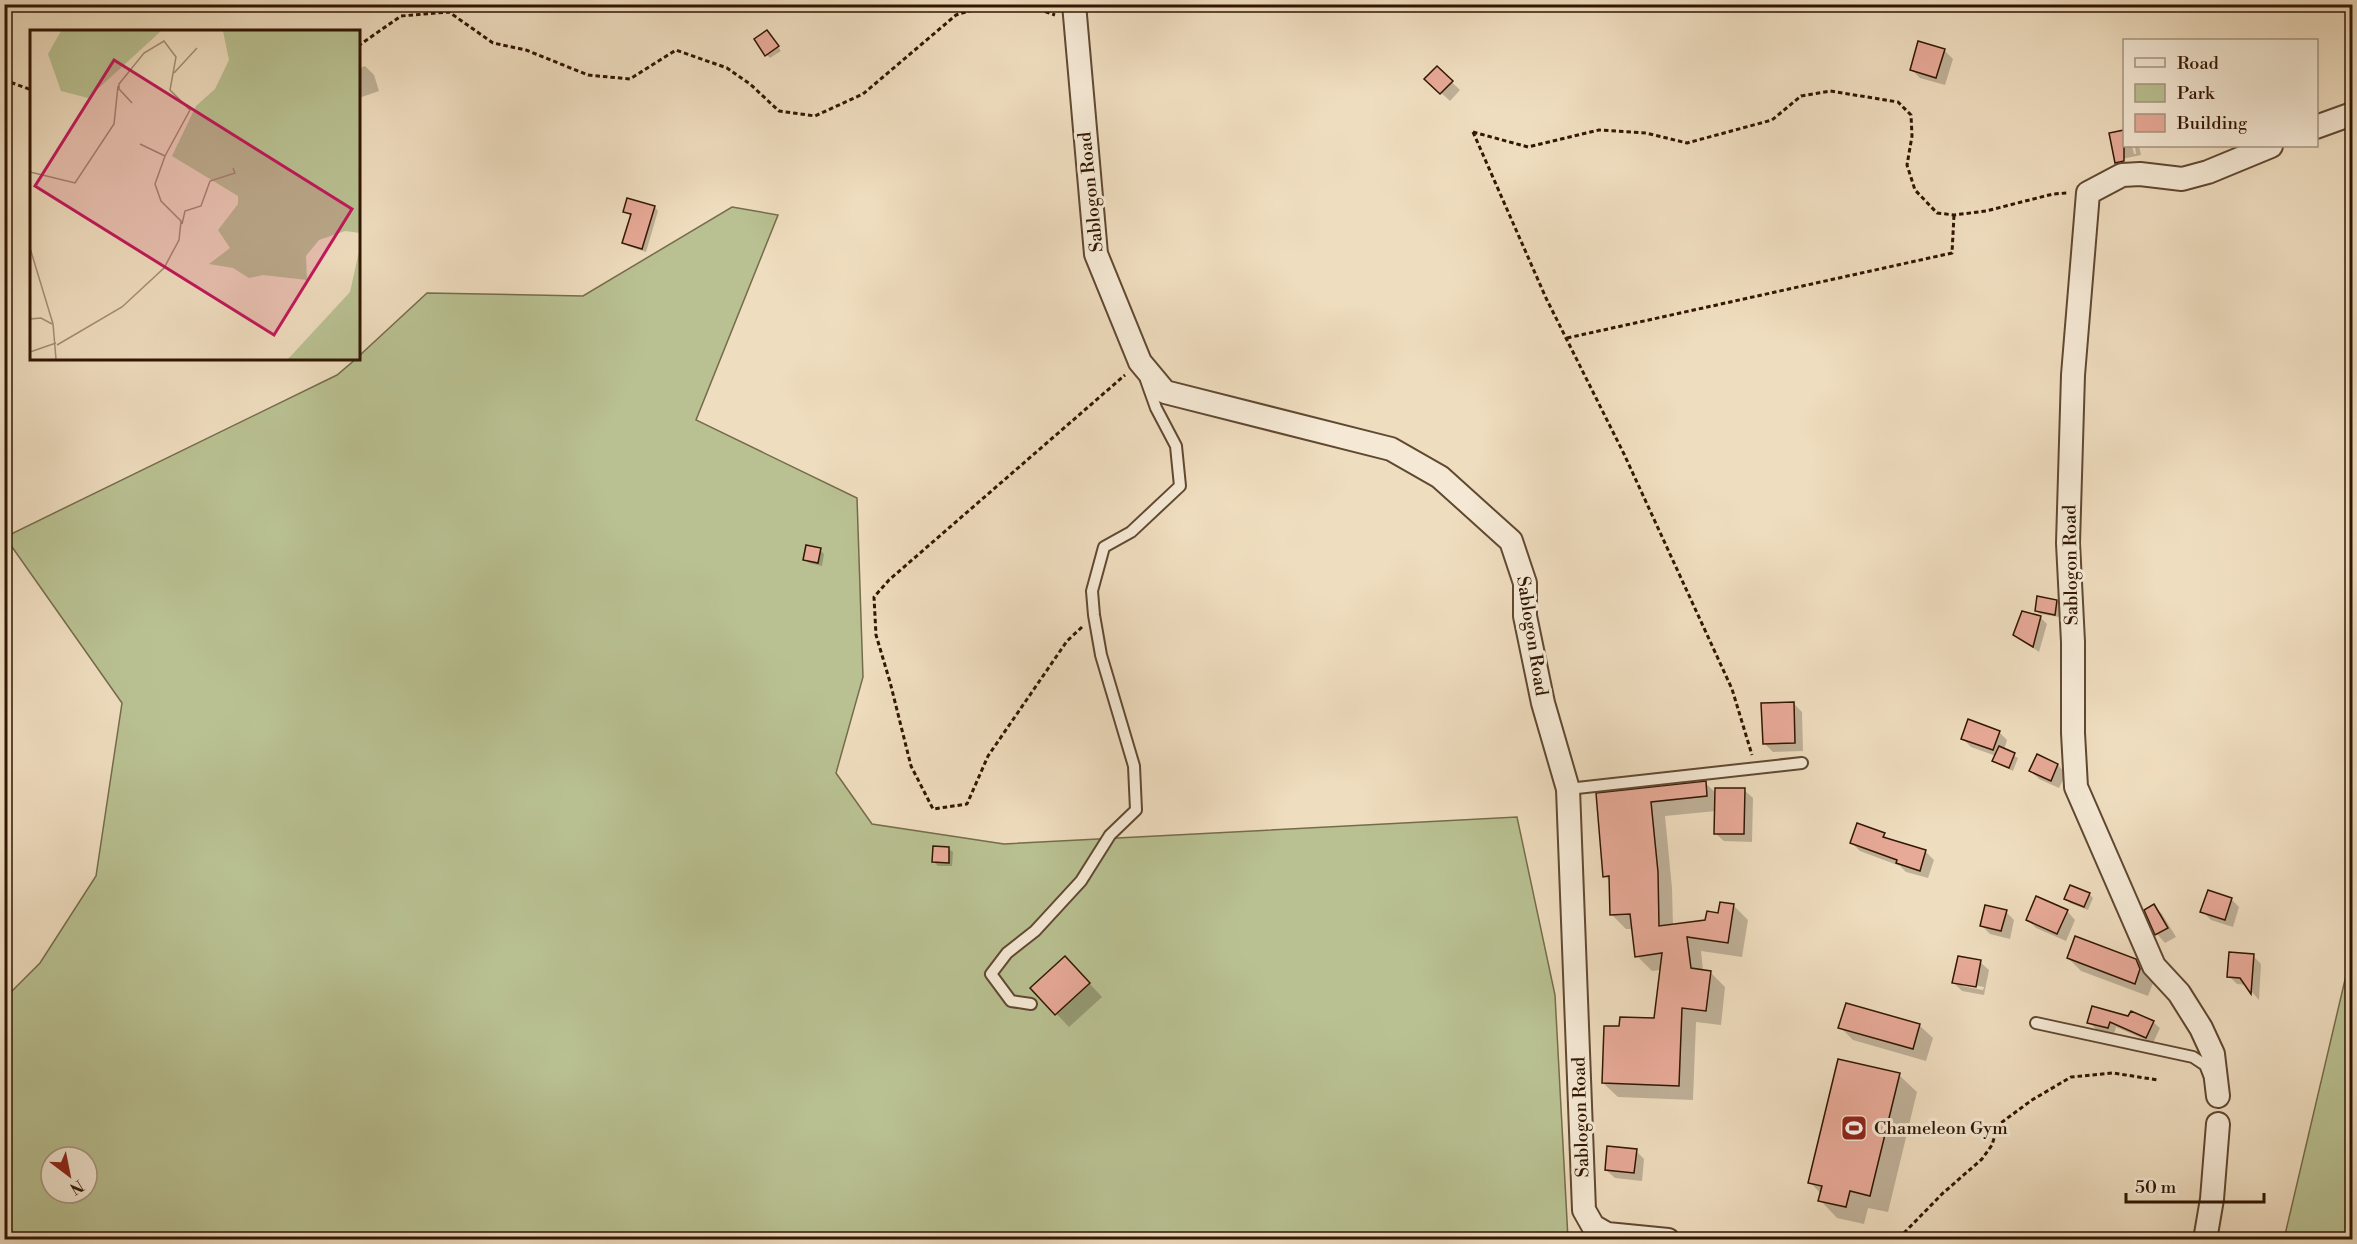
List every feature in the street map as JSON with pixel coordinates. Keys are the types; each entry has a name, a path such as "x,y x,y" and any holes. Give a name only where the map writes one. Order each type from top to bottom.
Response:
{"street":[{"name":"Sablogon Road","path":"1074,13 1096,254 1140,362 1165,393 1391,449 1440,477 1511,541 1525,583 1525,616 1533,661 1568,789 1584,1210 1593,1226 1607,1234 1668,1239"},
{"path":"2318,126 2352,114"},
{"path":"2088,193 2122,175 2140,174 2182,179 2208,172 2269,147"},
{"name":"Sablogon Road","path":"2088,193 2073,375 2068,543 2076,787 2154,966 2179,993 2201,1028 2213,1054 2218,1110 2212,1198 2205,1239"}],"lane":[{"path":"1031,1004 1011,1001 991,974 1007,953 1035,931 1081,881 1110,835 1136,810 1134,766 1101,655 1092,591 1104,547 1131,532 1180,486 1176,446 1156,408 1140,362"},
{"path":"1568,789 1802,763"},
{"path":"2036,1023 2193,1057 2205,1065 2218,1110"}],"path":[{"path":"360,45 401,16 449,12 494,43 526,50 588,75 630,79 676,50 727,68 750,84 779,111 815,116 863,94 956,15 992,4"},
{"path":"1024,4 1074,13"},
{"path":"4,80 30,89"},
{"path":"1756,768 1732,689 1624,454 1546,298 1473,132 1528,147 1599,130 1646,133 1687,143 1772,120 1801,96 1830,91 1898,102 1911,115 1912,136 1907,165 1915,190 1937,213 1954,215 1986,211 2053,194 2088,193"},
{"path":"1568,338 1952,253 1954,215"},
{"path":"1094,615 1067,641 988,756 967,804 933,809 911,766 876,636 874,597 889,580 1140,362"},
{"path":"1901,1239 1903,1234 1941,1194 1982,1159 1992,1145 1998,1125 2032,1101 2071,1077 2113,1073 2158,1080"}],"green space":[{"path":"732,207 778,215 696,420 857,498 863,677 836,773 872,824 1004,844 1517,817 1555,995 1568,1239 5,1240 5,998 40,963 96,876 122,703 5,537 337,375 355,360 360,360 360,355 427,293 583,296"},
{"path":"2352,950 2352,1239 2284,1239"}],"building":[{"path":"767,30 779,46 765,56 754,39"},
{"path":"1918,41 1945,49 1936,78 1910,70"},
{"path":"1437,66 1453,81 1440,94 1424,79"},
{"path":"2123,130 2124,161 2115,163 2109,133"},
{"path":"627,198 655,206 642,249 622,243 631,214 623,212"},
{"path":"806,545 821,548 818,563 803,560"},
{"path":"2037,596 2057,600 2055,615 2035,611"},
{"path":"2022,611 2041,616 2033,647 2013,635"},
{"path":"1794,702 1795,743 1763,744 1761,703"},
{"path":"1968,719 2000,731 1993,750 1961,739"},
{"path":"1999,746 2015,753 2009,768 1992,761"},
{"path":"2037,754 2058,764 2051,781 2029,771"},
{"path":"1706,781 1707,796 1651,802 1658,872 1659,926 1705,920 1707,911 1718,913 1720,902 1734,904 1728,943 1687,937 1691,968 1711,971 1706,1011 1682,1008 1679,1086 1602,1083 1604,1026 1619,1026 1620,1017 1654,1018 1662,953 1635,957 1630,914 1610,915 1609,876 1603,877 1596,793"},
{"path":"1715,788 1745,788 1744,834 1714,834"},
{"path":"1857,823 1885,833 1883,837 1926,850 1920,871 1850,843"},
{"path":"933,846 949,847 949,863 932,862"},
{"path":"2070,885 2090,893 2084,907 2064,899"},
{"path":"2208,890 2232,898 2225,920 2200,912"},
{"path":"2036,896 2068,910 2057,934 2026,920"},
{"path":"2154,904 2168,928 2155,935 2144,910"},
{"path":"1985,905 2007,910 2001,931 1980,926"},
{"path":"2075,936 2136,959 2140,969 2135,984 2067,958"},
{"path":"2229,952 2254,954 2251,994 2240,978 2227,977"},
{"path":"1065,956 1090,983 1055,1015 1030,988"},
{"path":"1958,956 1981,960 1976,987 1952,983"},
{"path":"1846,1003 1920,1024 1913,1049 1838,1028"},
{"path":"2092,1006 2128,1016 2131,1011 2154,1021 2146,1038 2110,1022 2108,1028 2087,1023"},
{"name":"Chameleon Gym","path":"1838,1059 1900,1073 1870,1196 1850,1191 1846,1207 1818,1201 1822,1186 1808,1183"},
{"path":"1607,1146 1637,1149 1634,1173 1605,1170"}],"place":[{"name":"Chameleon Gym","path":"1854,1128"}]}
